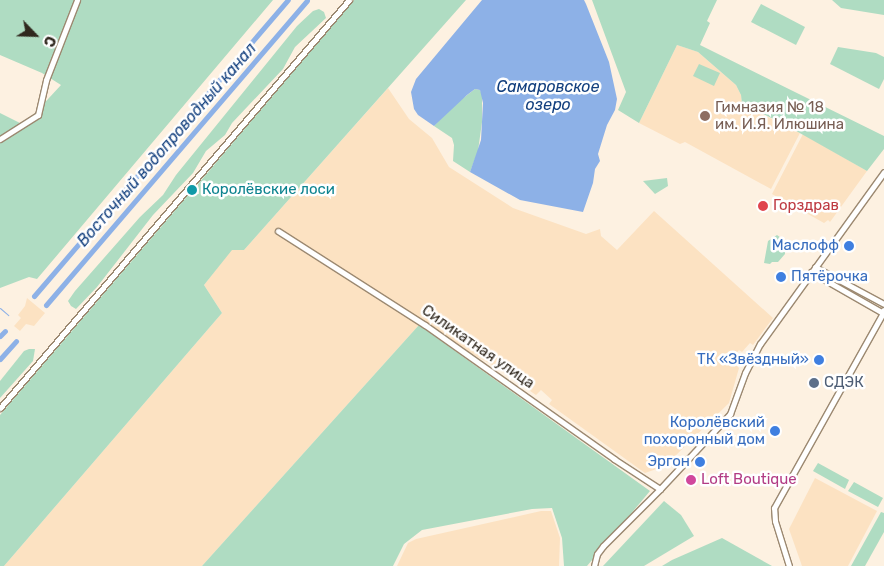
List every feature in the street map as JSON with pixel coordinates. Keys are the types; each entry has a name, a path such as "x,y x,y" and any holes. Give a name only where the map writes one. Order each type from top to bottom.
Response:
{"street":[{"path":"0,139 38,115 46,80 77,0"},
{"path":"0,408 349,0"},
{"path":"594,566 597,554 603,546 660,489 730,414 752,358 760,344 884,172"},
{"name":"Силикатная улица","path":"278,230 425,325 614,460 660,489"},
{"path":"813,270 884,304"},
{"path":"789,566 775,521 774,508 884,312 813,270"}],"shaded area":[{"name":"Гимназия № 18 им. И.Я. Илюшина","path":"677,45 698,52 736,85 741,95 742,104 800,133 771,189 685,142 680,144 639,123"},
{"path":"388,88 409,119 432,138 449,167 513,208 586,234 600,229 601,236 617,250 654,211 773,318 753,345 750,343 742,352 739,350 731,360 739,368 729,403 665,466 645,473 549,404 552,400 541,390 536,395 494,366 419,325 202,566 4,566 222,313 204,285 232,249 244,250"},
{"path":"803,134 867,171 830,222 828,220 824,223 772,194"},
{"path":"27,298 45,313 34,326 26,324 20,331 14,326 21,318 18,315 25,306"},
{"path":"815,478 877,511 848,566 802,566 789,529"},
{"path":"541,511 551,511 560,538 559,566 397,566 408,543 416,539"}],"green space":[{"path":"0,0 273,0 37,279 29,277 0,288 0,113 24,125 61,85 42,73 0,55"},
{"path":"354,0 466,0 244,250 232,250 204,285 222,313 4,566 0,566 0,415 190,193 199,194 198,184"},
{"path":"592,0 717,0 707,21 710,23 700,45 884,136 884,149 867,171 782,123 742,104 741,95 736,85 698,52 677,45 639,123 618,110 626,92"},
{"path":"832,0 884,0 884,15 841,8"},
{"path":"761,4 805,27 796,45 751,22"},
{"path":"319,9 324,12 326,18 295,47 283,69 232,123 225,135 206,151 193,173 153,215 97,287 76,309 71,306 68,301 75,291 140,217 163,195 176,175 297,26 313,11"},
{"path":"838,47 876,53 884,57 884,79 879,89 830,64"},
{"path":"699,64 720,73 714,86 693,76"},
{"path":"475,89 480,90 482,94 482,122 478,151 470,172 453,161 454,145 452,138 434,126 453,106"},
{"path":"667,178 668,186 655,194 643,181"},
{"path":"777,235 785,241 785,254 778,262 764,263 768,241"},
{"path":"419,325 650,491 587,566 564,566 562,538 552,508 532,509 422,530 404,544 393,566 202,566"},
{"path":"35,349 33,361 0,398 0,381 24,351"},
{"path":"818,463 849,480 845,489 813,471"},
{"path":"854,482 883,498 878,507 848,491"},
{"path":"664,501 681,515 694,536 644,566 603,566"},
{"path":"881,512 884,513 884,532 865,566 851,566"},
{"path":"722,538 772,566 662,566 672,560"}],"water":[{"name":"Самаровское озеро","path":"482,0 584,0 586,4 609,62 617,99 615,110 607,125 598,154 600,161 595,169 593,183 583,212 520,200 470,172 481,140 483,103 480,90 475,89 467,95 434,126 418,115 414,109 411,92 416,79"}],"waterway":[{"name":"Восточный водопроводный канал","path":"34,296 288,0"},
{"name":"Восточный водопроводный канал","path":"46,305 307,0"},
{"path":"0,308 8,315"},
{"name":"Восточный водопроводный канал","path":"0,336 5,331"},
{"name":"Восточный водопроводный канал","path":"0,359 16,341"}],"place":[{"name":"Гимназия № 18 им. И.Я. Илюшина","path":"705,116"},
{"name":"Королёвские лоси","path":"192,190"},
{"name":"Горздрав","path":"763,206"},
{"name":"Маслофф","path":"849,246"},
{"name":"Пятёрочка","path":"781,277"},
{"name":"ТК «Звёздный»","path":"819,360"},
{"name":"СДЭК","path":"814,383"},
{"name":"Королёвский похоронный дом","path":"775,431"},
{"name":"Эргон","path":"700,462"},
{"name":"Loft Boutique","path":"691,480"}]}
